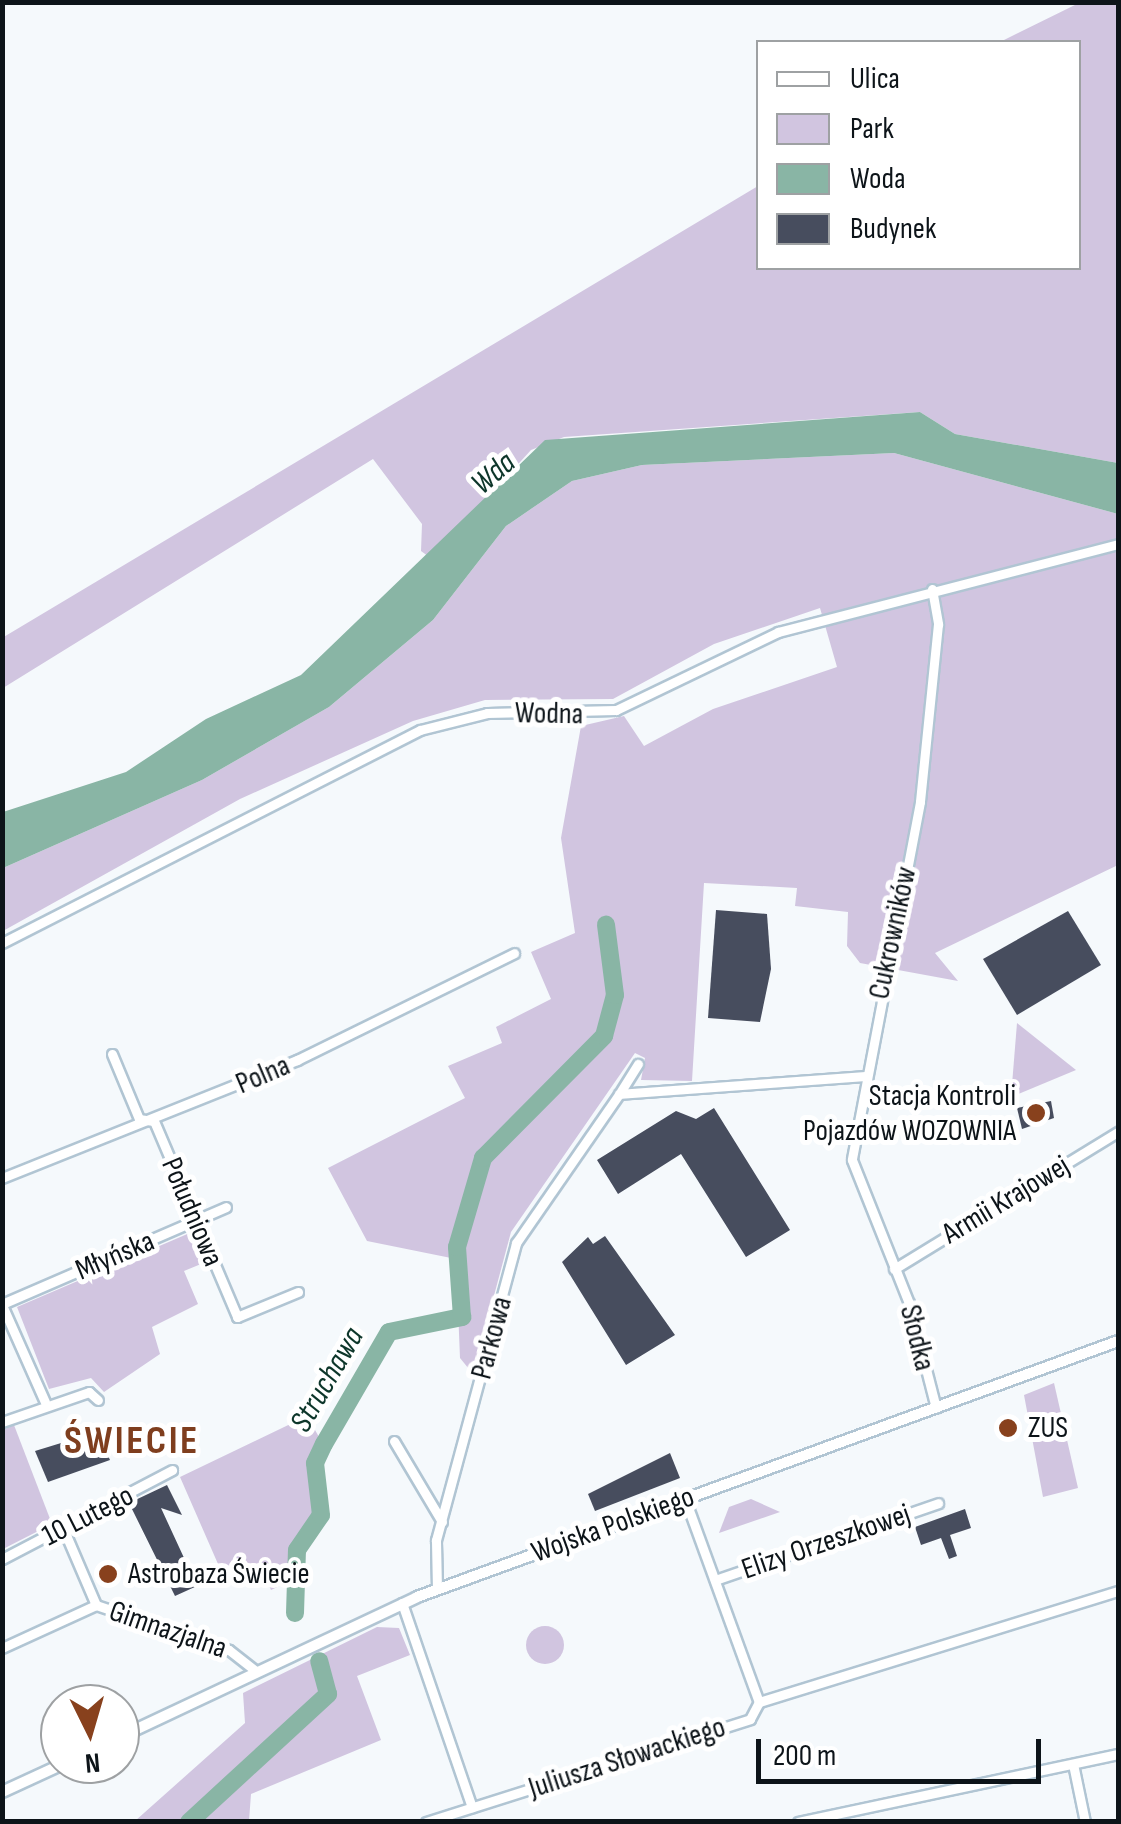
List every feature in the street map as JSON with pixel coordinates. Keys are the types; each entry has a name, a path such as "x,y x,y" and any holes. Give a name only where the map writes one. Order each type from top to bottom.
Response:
{"street":[{"name":"Wodna","path":"2,943 420,730 487,714 616,710 763,638 932,589 1118,544"},
{"name":"Cukrowników","path":"894,1269 853,1168 864,1076 920,802 938,624 932,589"},
{"name":"Polna","path":"2,1178 154,1120 514,953"},
{"name":"Południowa","path":"112,1054 139,1120 154,1120 242,1321 298,1292"},
{"name":"Parkowa","path":"437,1589 432,1562 516,1242 638,1064"},
{"path":"619,1094 864,1076"},
{"name":"Armii Krajowej","path":"894,1269 1118,1132"},
{"name":"Młyńska","path":"2,1305 226,1207"},
{"name":"Słodka","path":"894,1269 936,1408"},
{"path":"2,1305 45,1402"},
{"name":"Wojska Polskiego","path":"140,1727 437,1589 1118,1341"},
{"path":"2,1422 45,1402 89,1392 98,1400"},
{"path":"394,1442 442,1522"},
{"name":"10 Lutego","path":"2,1559 172,1470"},
{"path":"685,1499 760,1702"},
{"name":"Elizy Orzeszkowej","path":"715,1580 938,1503"},
{"name":"Gimnazjalna","path":"64,1528 96,1606 229,1650 256,1671"},
{"name":"Juliusza Słowackiego","path":"426,1822 750,1719 760,1702 1118,1591"},
{"path":"402,1603 472,1807"},
{"path":"2,1648 96,1606"},
{"path":"798,1822 1118,1754"},
{"path":"1072,1764 1085,1822"},
{"path":"2,1792 40,1775"}],"green space":[{"path":"1079,3 1118,3 1118,463 955,434 920,412 564,437 531,450 432,559 421,551 422,524 373,459 3,688 2,638 756,187 756,270 1081,270 1081,40 1004,40"},
{"path":"894,453 1118,514 1118,865 935,953 958,981 860,963 847,946 848,912 795,906 797,888 704,883 692,1081 641,1080 645,1058 635,1053 511,1232 473,1374 460,1358 456,1259 367,1241 328,1168 465,1098 448,1066 502,1043 496,1027 551,999 531,952 575,933 561,838 581,726 624,716 644,746 713,709 837,667 820,608 714,644 613,699 485,700 413,721 240,799 3,931 3,868 202,780 329,707 433,620 506,526 572,481 642,465"},
{"path":"1017,1023 1076,1070 1011,1097"},
{"path":"192,1232 201,1264 184,1271 198,1304 152,1327 160,1354 104,1392 91,1378 49,1389 17,1307"},
{"path":"1054,1383 1078,1488 1043,1497 1024,1395"},
{"path":"307,1416 319,1437 314,1518 293,1548 288,1582 271,1590 261,1567 225,1580 180,1477"},
{"path":"14,1425 52,1524 3,1549 3,1430"},
{"path":"751,1499 780,1512 719,1533 729,1507"},
{"path":"545,1626 558,1632 564,1645 558,1658 545,1664 532,1658 526,1645 532,1632"},
{"path":"377,1627 399,1628 410,1655 357,1676 381,1740 251,1794 249,1821 135,1821 245,1723 243,1693"}],"water":[{"path":"920,412 955,434 1118,463 1118,514 894,453 642,465 572,481 506,526 433,620 329,707 202,780 3,868 3,812 126,772 206,719 301,675 545,440"}],"building":[{"path":"716,910 767,914 771,969 760,1022 708,1018"},
{"path":"1068,911 1101,965 1017,1015 983,959"},
{"name":"Stacja Kontroli Pojazdów WOZOWNIA","path":"1051,1101 1054,1118 1022,1129 1017,1108"},
{"path":"714,1108 790,1230 746,1257 681,1154 618,1194 597,1160 676,1111 696,1119"},
{"path":"605,1236 675,1335 626,1365 562,1262 588,1237 593,1244"},
{"path":"97,1432 110,1460 48,1482 35,1451"},
{"path":"670,1453 680,1478 595,1511 588,1494"},
{"path":"167,1485 182,1515 161,1508 197,1586 175,1596 129,1503"},
{"path":"965,1509 971,1528 950,1535 957,1556 949,1559 941,1538 921,1545 915,1527"}],"waterway":[{"name":"Struchawa","path":"295,1613 297,1550 321,1515 315,1463 324,1444 389,1332 462,1317 457,1247 483,1158 604,1036 615,995 606,925"},
{"name":"Struchawa","path":"189,1822 328,1694 319,1661"}],"place":[{"name":"Stacja Kontroli Pojazdów WOZOWNIA","path":"1036,1113"},
{"name":"ZUS","path":"1008,1428"},
{"name":"Astrobaza Świecie","path":"108,1574"}],"district":[{"name":"ŚWIECIE","path":"132,1441"}],"water label":[{"name":"Wda","path":"494,474"}]}
